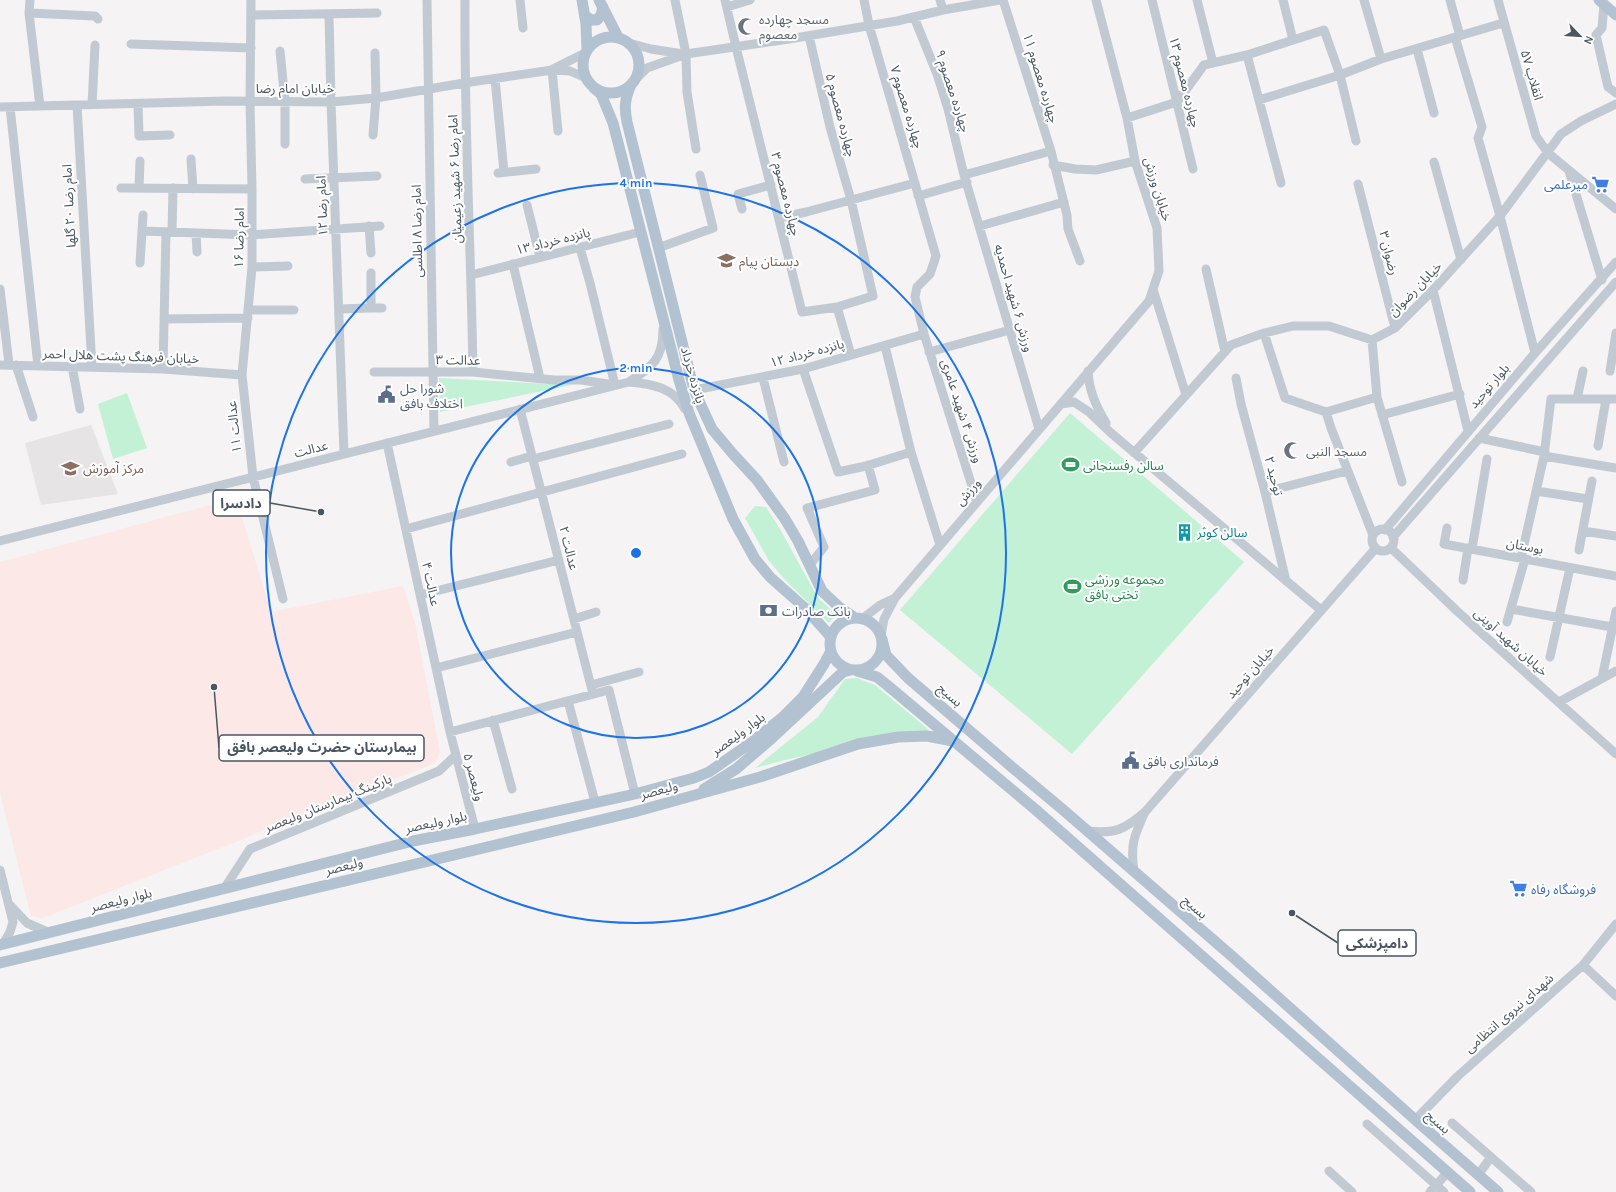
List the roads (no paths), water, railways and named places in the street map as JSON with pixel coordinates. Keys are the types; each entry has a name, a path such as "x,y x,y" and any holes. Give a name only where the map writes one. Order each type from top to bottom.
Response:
{"main road":[{"path":"582,0 585,16 586,52"},
{"path":"1602,2 1616,14"},
{"path":"585,16 592,20 597,20 601,15 601,4"},
{"path":"601,4 618,37"},
{"path":"608,36 618,37 629,43 638,56 639,63 633,82 623,91 613,93 603,92 594,88 586,78 582,61 591,44 608,36"},
{"name":"پانزده خرداد","path":"633,82 625,102 625,110 694,390 712,429 771,497 798,541 822,591 839,607 858,618"},
{"name":"پانزده خرداد","path":"594,88 601,94 614,124 640,232 679,380 695,427 734,519 755,560 770,577 806,609 831,636"},
{"path":"854,670 868,668 877,661 882,650 881,638 874,625 858,618 847,620 840,624 831,636 831,651 838,664 844,668 878,677 1036,810 1470,1192"},
{"name":"بسیج","path":"881,638 886,655 895,666 1280,998 1415,1120 1498,1192"},
{"name":"بلوار ولیعصر","path":"1,944 414,841 635,794 694,778 709,772 752,742 783,717 803,697 831,651"},
{"name":"ولیعصر","path":"695,795 736,769 771,739 843,672 854,670"},
{"name":"ولیعصر","path":"0,962 634,812 760,776 858,744 898,737 927,736 953,741"},
{"path":"1001,780 1008,780 1012,775 1013,768"},
{"path":"1036,810 1036,802 1040,797 1047,796"}],"street":[{"path":"30,0 29,13 40,106"},
{"name":"امام رضا ۱۶","path":"242,375 252,267 250,101 251,0"},
{"name":"امام رضا ۸ اطلسی","path":"427,0 434,431"},
{"name":"امام رضا ۶ شهید زعیمیان","path":"465,0 464,83 473,372"},
{"path":"520,0 523,28"},
{"path":"675,0 686,54 688,92 696,149"},
{"path":"726,3 750,0"},
{"name":"چهارده معصوم ۷","path":"864,0 869,26 918,196"},
{"path":"940,0 943,10"},
{"path":"633,82 647,68 686,54 869,26 943,10 1000,0"},
{"name":"چهارده معصوم ۱۱","path":"1003,0 1051,151 1067,215 1068,230 1080,261"},
{"name":"خیابان ورزش","path":"1061,404 1149,301 1159,272 1157,228 1135,161 1127,118 1096,0"},
{"name":"چهارده معصوم ۱۳","path":"1152,0 1193,169"},
{"path":"1197,0 1213,63"},
{"path":"1283,0 1294,40"},
{"path":"1364,0 1381,59"},
{"path":"1450,0 1457,37 1482,127 1478,138 1500,216 1535,353"},
{"name":"انقلاب ۵۷","path":"1498,0 1503,23 1536,136 1548,153 1616,209"},
{"path":"1602,2 1602,28 1596,35 1608,87 1616,93"},
{"name":"چهارده معصوم ۳","path":"726,3 802,312 837,307"},
{"path":"29,13 95,16 98,19"},
{"path":"251,15 377,13"},
{"name":"امام رضا ۱۲","path":"329,14 344,454"},
{"name":"چهارده معصوم ۹","path":"914,17 937,74 966,178"},
{"path":"1259,100 1340,76 1381,59 1503,23"},
{"path":"1127,118 1176,102 1204,65 1247,55 1324,30 1340,76 1356,141"},
{"name":"چهارده معصوم ۵","path":"809,36 830,127 851,200 873,296 837,307"},
{"path":"629,43 651,49 686,54"},
{"path":"131,44 250,48"},
{"path":"92,105 95,45"},
{"path":"1417,49 1434,113"},
{"path":"280,51 285,101 285,144"},
{"path":"558,131 552,70 586,52"},
{"path":"373,135 376,98 375,53"},
{"path":"1247,55 1281,183"},
{"name":"خیابان امام رضا","path":"0,107 250,101 331,102 376,98 552,70 570,71 586,78"},
{"path":"495,79 501,173 536,169"},
{"path":"138,104 138,136 170,135"},
{"name":"خیابان رضوان","path":"1372,340 1395,328 1461,260 1500,216 1561,134 1581,121 1616,104"},
{"name":"امام رضا ۲۰ گلها","path":"76,105 92,367"},
{"path":"10,107 38,366"},
{"path":"918,196 966,178 1051,151"},
{"path":"191,159 193,189"},
{"path":"139,188 140,161"},
{"path":"1054,165 1075,169 1096,170 1135,161"},
{"path":"1434,162 1461,260"},
{"path":"1569,171 1602,280"},
{"path":"658,248 713,228 700,175"},
{"path":"305,179 334,179 377,176"},
{"name":"ورزش ۶ شهید احمدیه","path":"966,178 1039,429"},
{"path":"779,218 915,183"},
{"name":"رضوان ۳","path":"1358,184 1395,328"},
{"path":"742,209 738,194 770,186"},
{"path":"121,188 252,189"},
{"path":"163,369 169,232 173,188"},
{"name":"ورزش ۴ شهید عامری","path":"918,196 936,256 930,274 917,287 914,297 929,352 977,502"},
{"path":"980,226 1064,202"},
{"path":"527,205 540,257"},
{"path":"140,263 143,215"},
{"path":"369,226 371,253"},
{"path":"142,231 252,235 380,226"},
{"name":"پانزده خرداد ۱۳","path":"471,275 640,232"},
{"path":"196,233 197,252"},
{"path":"580,248 615,385"},
{"name":"بلوار توحید","path":"1385,530 1535,353 1602,280 1616,262"},
{"path":"513,264 540,378"},
{"path":"252,267 288,266"},
{"path":"1206,269 1225,352"},
{"path":"371,272 371,308"},
{"name":"بلوار توحید","path":"1393,537 1616,282"},
{"path":"0,289 8,364 33,417"},
{"path":"1153,289 1186,395"},
{"path":"1433,290 1468,431"},
{"path":"837,307 851,355"},
{"path":"339,308 382,308"},
{"path":"165,319 294,310"},
{"name":"عدالت","path":"629,382 655,362 663,344 664,322"},
{"path":"1134,453 1231,345 1264,333 1293,326 1329,326 1372,340 1377,397 1402,482"},
{"name":"ورزش ۴ شهید عامری","path":"929,352 1010,330"},
{"path":"1264,333 1285,398 1326,412 1377,397"},
{"path":"1610,371 1616,333"},
{"name":"پانزده خرداد ۱۲","path":"694,390 763,378 803,369 924,334"},
{"path":"885,346 912,452 940,545"},
{"name":"خیابان فرهنگ پشت هلال احمر","path":"8,364 163,369 242,375"},
{"path":"72,366 80,409"},
{"path":"803,369 838,472 912,452"},
{"path":"1088,371 1089,384 1096,405 1111,433"},
{"path":"1577,399 1583,371"},
{"name":"عدالت ۳","path":"374,372 473,372 581,380 615,385"},
{"name":"عدالت ۱۱","path":"242,375 253,477 282,599"},
{"path":"763,378 784,462"},
{"name":"توحید ۲","path":"1236,378 1241,404 1265,492 1286,581"},
{"name":"عدالت","path":"0,541 629,382 652,384 667,390 681,401 695,427"},
{"path":"1382,415 1460,394"},
{"path":"1507,622 1523,559 1544,454 1552,399 1616,399"},
{"path":"1598,446 1606,399"},
{"path":"1061,404 1074,402 1089,412 1134,453 1321,610"},
{"name":"ورزش","path":"881,638 884,619 895,598 1061,404"},
{"name":"عدالت ۲","path":"520,409 593,694"},
{"path":"1326,412 1347,471 1373,535 1372,542 1375,548 1380,551 1386,551 1391,548 1393,537 1390,532 1378,530 1373,535"},
{"path":"511,462 669,424"},
{"path":"1479,438 1544,454 1616,468"},
{"name":"عدالت ۴","path":"387,443 450,732"},
{"path":"406,529 682,454"},
{"path":"1463,580 1487,459"},
{"path":"809,566 824,547 807,508 875,490 868,465"},
{"path":"1265,492 1347,471"},
{"path":"1579,550 1592,481"},
{"path":"1536,491 1588,499"},
{"path":"1399,514 1400,518 1406,522"},
{"name":"بوستان","path":"1447,528 1444,544 1616,576"},
{"path":"1583,531 1616,536"},
{"name":"خیابان توحید","path":"1145,812 1375,548"},
{"name":"خیابان شهید آوینی","path":"1391,548 1616,754"},
{"path":"420,595 559,560"},
{"path":"1550,657 1570,568"},
{"name":"ورزش","path":"858,618 895,598"},
{"path":"1511,609 1612,627"},
{"path":"1602,678 1616,611"},
{"path":"574,619 596,612"},
{"path":"436,668 577,632"},
{"path":"1559,702 1616,671"},
{"path":"591,685 639,672"},
{"path":"450,732 609,690 635,794"},
{"path":"568,701 595,802"},
{"path":"493,720 512,789"},
{"name":"ولیعصر ۵","path":"450,732 475,829"},
{"name":"پارکینگ بیمارستان ولیعصر","path":"224,889 250,849 439,771 455,756"},
{"path":"1087,831 1105,833 1120,829 1131,824 1145,812"},
{"path":"1134,871 1132,841 1145,812"},
{"path":"0,870 13,922 10,932 1,944"},
{"path":"8,903 27,923 50,933"},
{"name":"شهدای نیروی انتظامی","path":"1415,1120 1458,1076 1583,965 1616,924"},
{"path":"1583,965 1616,996"},
{"path":"1452,1123 1531,1192"},
{"path":"1367,1124 1433,1189 1444,1192"},
{"path":"1478,1175 1491,1157"},
{"path":"1329,1171 1352,1192"},
{"path":"1433,1189 1447,1173"}],"place":[{"name":"مسجد چهارده معصوم","path":"746,26"},
{"name":"میرعلمی","path":"1601,184"},
{"name":"دبستان پیام","path":"726,261"},
{"name":"شورا حل اختلاف بافق","path":"387,395"},
{"name":"مسجد النبی","path":"1293,451"},
{"name":"سالن رفسنجانی","path":"1070,465"},
{"name":"مرکز آموزش","path":"70,468"},
{"name":"دادسرا","path":"321,512"},
{"name":"سالن کوثر","path":"1184,532"},
{"name":"مجموعه ورزشی تختی بافق","path":"1072,586"},
{"name":"بانک صادرات","path":"769,611"},
{"name":"بیمارستان حضرت ولیعصر بافق","path":"214,687"},
{"name":"فرمانداری بافق","path":"1130,761"},
{"name":"فروشگاه رفاه","path":"1518,889"},
{"name":"دامپزشکی","path":"1292,913"}]}
